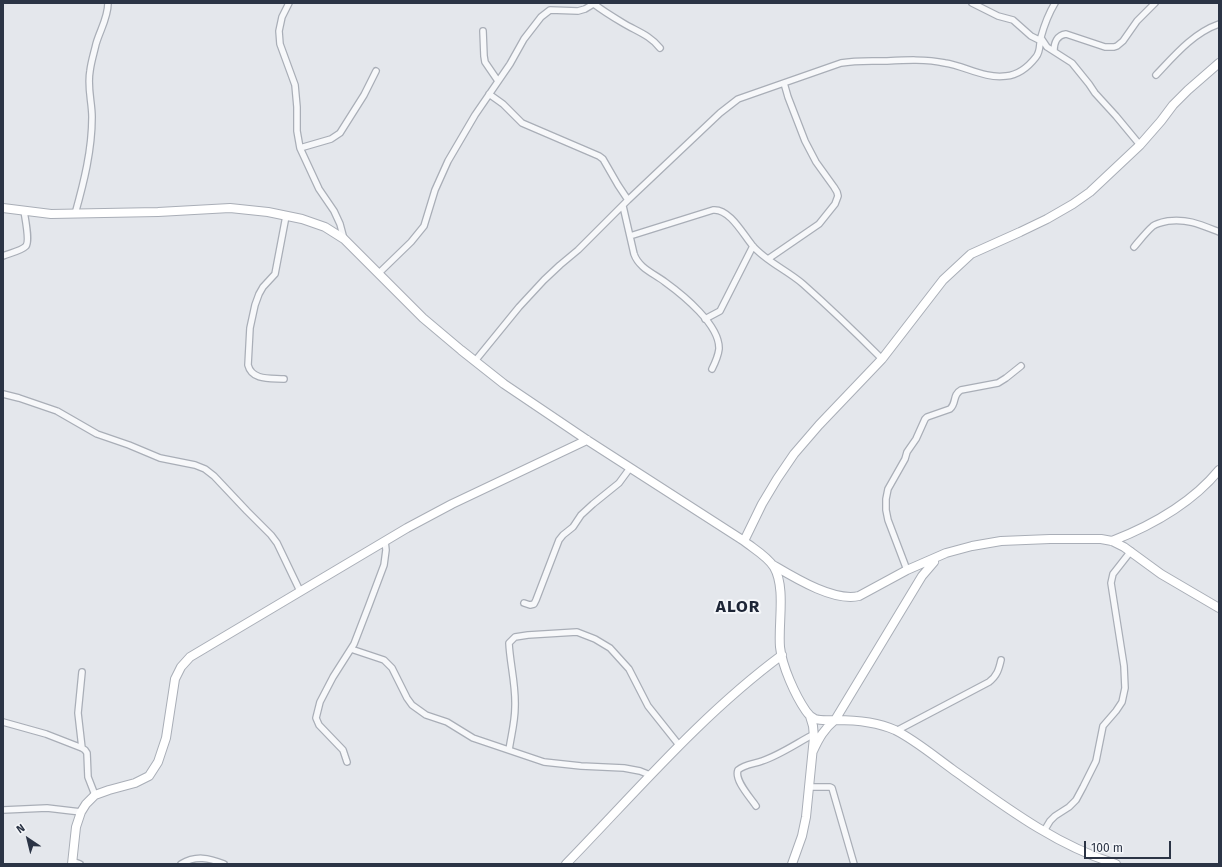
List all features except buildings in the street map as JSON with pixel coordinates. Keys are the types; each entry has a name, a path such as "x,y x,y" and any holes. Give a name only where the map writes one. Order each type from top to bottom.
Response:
{"street":[{"path":"75,214 82,190 91,130 92,115 89,86 90,72 96,44 106,18 108,3"},
{"path":"289,3 282,17 279,32 280,44 295,85 297,131 300,148 319,190 334,211 340,224 344,239"},
{"path":"972,3 998,16 1013,20 1030,36 1041,40 1045,45 1069,61 1140,145"},
{"path":"1037,57 1040,50 1041,40 1055,3"},
{"path":"1053,50 1054,44 1062,34 1105,47 1117,46 1123,41 1137,21 1155,3"},
{"path":"379,273 411,242 424,226 435,190 448,161 475,115 510,64 524,39 546,12 550,10 578,11 594,4 625,24 645,34 655,41 660,48"},
{"path":"1156,75 1194,38 1205,30 1219,24"},
{"path":"483,31 485,62 498,81"},
{"path":"475,361 544,280 578,250 628,200 720,113 738,99 841,63 854,61 943,62 961,66 982,74 998,77 1018,73 1045,50 1053,50"},
{"path":"744,541 762,504 794,454 819,425 882,359 943,280 971,254 1020,232 1073,204 1090,192 1140,145 1173,105 1188,90 1219,63"},
{"path":"300,148 331,139 340,133 364,95 376,72"},
{"path":"768,259 819,224 835,204 838,196 834,187 816,162 805,141 784,83"},
{"path":"489,94 503,104 522,123 603,159 628,200"},
{"path":"623,206 636,260 641,266 666,282 689,302 705,319 715,334 719,348 718,356 712,369"},
{"path":"3,208 51,214 158,212 230,208 268,212 302,219 325,227 344,239 423,318 504,384 587,440 744,541 773,565 816,588 851,598 859,596 908,570 946,553 972,546 1001,541 1101,539 1112,541 1131,551 1161,574 1219,608"},
{"path":"630,236 718,210 724,212 735,223 753,246 768,259 802,283 882,359"},
{"path":"3,256 25,247 28,244 24,211"},
{"path":"284,379 261,378 252,374 248,365 250,328 255,305 263,287 275,274 286,216"},
{"path":"1134,247 1147,232 1162,222 1185,220 1219,232"},
{"path":"705,319 720,310 753,246"},
{"path":"908,570 888,520 886,499 888,489 905,459 907,452 916,439 925,419 950,409 957,392 998,383 1022,366"},
{"path":"3,394 57,411 97,434 160,458 195,465 205,469 214,476 271,535 277,543 300,592"},
{"path":"80,864 72,862 76,828 81,812 86,804 95,795 135,783 149,776 158,762 166,738 175,679 181,667 190,657 385,541 452,504 587,440"},
{"path":"524,603 530,605 534,604 559,540 573,527 581,515 592,504 619,483 630,468"},
{"path":"1112,541 1137,531 1168,515 1211,480 1219,470"},
{"path":"347,762 343,750 319,725 316,718 320,702 333,677 354,644 384,564 386,550 385,541"},
{"path":"1044,831 1055,816 1069,807 1076,800 1096,761 1103,726 1122,702 1125,688 1124,666 1111,583 1113,574 1131,551"},
{"path":"813,751 819,737 835,720 922,576 939,557"},
{"path":"773,565 778,575 780,587 780,648 794,689 810,716 814,734 806,817 802,836 792,864"},
{"path":"917,567 922,570 922,576"},
{"path":"509,750 514,724 515,708 514,682 509,643 515,637 528,634 577,632 595,638 610,648 629,669 648,706 679,745"},
{"path":"351,649 384,660 392,668 412,705 426,715 448,722 473,738 544,762 581,766 624,768 640,771 650,775"},
{"path":"566,864 679,745 743,685 782,655"},
{"path":"896,731 989,682 998,672 1001,660"},
{"path":"82,672 78,713 82,748"},
{"path":"810,716 815,719 874,724 896,731 1032,825 1101,862 1116,864"},
{"path":"3,722 46,734 85,750 87,753 88,777 95,795"},
{"path":"756,806 740,784 737,776 738,770 742,767 772,756 814,734"},
{"path":"809,787 832,788 854,864"},
{"path":"3,810 48,808 81,812"},
{"path":"181,864 188,860 201,858 224,864"}],"district":[{"name":"ALOR","path":"738,607"}]}
